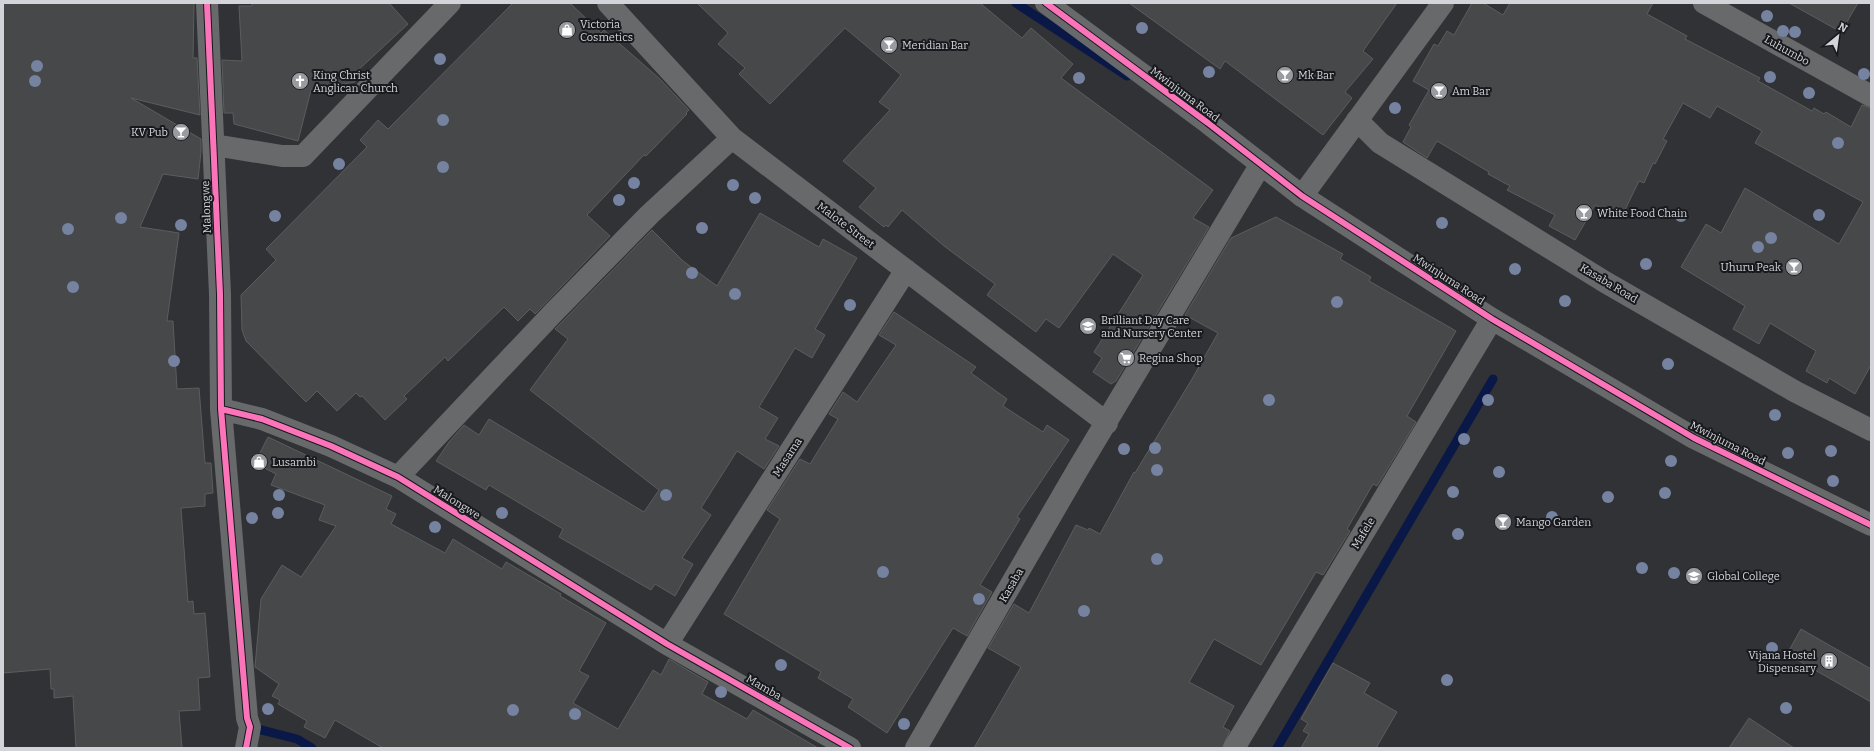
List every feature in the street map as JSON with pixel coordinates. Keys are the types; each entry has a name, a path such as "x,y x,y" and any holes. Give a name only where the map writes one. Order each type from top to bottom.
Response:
{"street":[{"name":"Malongwe","path":"206,3 220,294 221,409 247,718 250,727 246,748"},
{"path":"214,145 282,156 303,156 450,3"},
{"name":"Malote Street","path":"608,3 732,138 1107,423"},
{"path":"1302,196 1443,3"},
{"name":"Luhumbo","path":"1704,3 1871,96"},
{"name":"Mwinjuma Road","path":"1056,6 1302,196 1492,319 1694,438 1871,525"},
{"name":"Kasaba Road","path":"1357,120 1380,142 1605,282 1796,392 1871,430"},
{"path":"398,477 555,311 649,215 732,138"},
{"name":"Kasaba","path":"916,748 1074,476 1261,164"},
{"name":"Masama","path":"667,644 906,270"},
{"name":"Mafele","path":"1234,748 1492,319"},
{"name":"Malongwe","path":"221,409 262,419 325,443 398,477 667,644"},
{"name":"Mamba","path":"667,644 850,748"}],"building":[{"path":"3,3 194,3 193,58 197,58 200,115 131,98 201,139 198,179 163,174 140,227 179,233 167,321 173,321 177,389 199,388 205,463 211,463 213,493 205,494 205,506 181,508 188,602 193,601 194,614 205,613 210,677 198,678 200,710 179,711 182,748 76,748 73,696 54,698 54,689 51,689 50,669 3,673"},
{"name":"King Christ Anglican Church","path":"252,3 389,3 408,24 355,73 355,82 311,90 298,141 234,124 233,113 224,113 222,60 242,61 239,6 252,6"},
{"path":"513,3 570,3 601,33 604,30 660,79 689,110 686,113 687,114 646,156 644,155 587,215 610,236 535,314 530,309 518,321 504,307 448,361 445,357 404,396 407,399 385,420 362,396 360,397 356,393 337,411 317,391 306,402 246,341 242,330 241,295 276,260 266,249 367,147 360,140 378,120 388,129"},
{"path":"697,3 980,3 1022,38 1031,28 1073,64 1061,78 1213,190 1193,218 1209,227 1116,381 1111,384 1093,372 1102,358 1094,352 1143,275 1113,254 1059,328 1046,319 1036,332 987,295 995,284 944,246 902,210 888,227 886,225 884,227 859,207 876,188 843,161 890,110 879,102 901,75 845,28 770,104 739,74 745,68 718,44 728,33"},
{"path":"1129,3 1397,3 1363,51 1373,59 1345,92 1352,98 1323,135 1225,61 1220,69"},
{"path":"1472,3 1483,3 1503,15 1510,3 1653,3 1647,14 1687,36 1685,39 1760,78 1758,81 1812,111 1814,108 1824,114 1826,112 1851,127 1862,105 1871,108 1871,365 1855,394 1829,378 1827,383 1806,371 1816,351 1770,323 1759,344 1733,329 1745,306 1681,267 1706,224 1721,233 1745,188 1839,244 1863,202 1755,143 1762,131 1717,106 1710,118 1683,103 1663,139 1667,141 1655,164 1653,163 1644,183 1639,181 1621,218 1595,205 1575,240 1549,226 1555,215 1507,190 1510,186 1488,174 1489,172 1437,141 1427,158 1403,142 1411,127 1409,125 1429,90 1413,81 1434,44 1438,46 1447,31 1454,35"},
{"path":"1789,3 1858,3 1841,32"},
{"path":"760,213 819,247 823,239 857,258 815,329 825,335 812,358 795,348 759,407 778,418 765,439 779,446 764,469 737,451 701,508 711,515 682,558 693,564 675,596 655,584 651,590 559,537 563,529 489,485 486,490 436,461 449,442 464,425 479,435 489,419 644,512 659,490 530,390 568,339 555,329 652,230 683,261 717,286"},
{"path":"1276,217 1343,254 1340,259 1371,277 1369,281 1456,331 1407,416 1416,422 1377,486 1373,484 1347,529 1350,531 1323,575 1316,572 1261,665 1214,639 1189,682 1234,706 1223,727 1230,731 1222,748 974,748 1021,667 988,648 1014,604 1029,613 1076,525 1088,530 1089,528 1100,534 1134,472 1135,473 1192,379 1218,333 1185,315 1231,238"},
{"path":"894,312 976,367 971,373 1007,399 1003,406 1043,432 1047,425 1069,440 1017,517 1020,519 980,585 992,592 967,636 953,628 887,733 848,707 853,699 818,678 821,672 724,614 780,519 767,510 800,459 810,464 838,419 829,414 843,392 857,402 896,345 879,335"},
{"path":"268,437 392,496 386,509 396,514 391,524 445,553 453,539 502,569 506,562 561,594 560,596 606,623 579,671 589,676 573,703 618,729 653,670 661,675 669,659 708,682 702,694 747,719 753,710 818,748 383,748 335,720 325,738 304,727 307,721 278,704 280,700 272,696 279,684 255,667 261,599 282,565 301,577 336,526 319,520 325,505 271,485 276,474 255,463"},
{"name":"Vijana Hostel Dispensary","path":"1801,629 1871,669 1871,702 1787,654"},
{"path":"1333,663 1370,683 1364,693 1397,712 1376,748 1301,748 1309,734 1303,731 1308,723 1301,719"},
{"path":"1749,718 1794,748 1729,748"}],"waterway":[{"path":"1016,3 1127,76"},
{"path":"1277,748 1493,379"},
{"path":"250,727 297,739 312,748"}],"cycle path":[{"path":"207,3 220,294 221,409 247,718 250,727 246,748"},
{"path":"1046,3 1208,123 1302,196 1492,319 1694,438 1871,525"},
{"path":"221,409 262,419 331,446 398,477 667,644 850,748"}],"place":[{"name":"Victoria Cosmetics","path":"567,30"},
{"name":"Meridian Bar","path":"889,45"},
{"name":"Mk Bar","path":"1285,75"},
{"name":"King Christ Anglican Church","path":"300,81"},
{"name":"Am Bar","path":"1439,91"},
{"name":"KV Pub","path":"181,132"},
{"name":"White Food Chain","path":"1584,213"},
{"name":"Uhuru Peak","path":"1794,267"},
{"name":"Brilliant Day Care and Nursery Center","path":"1088,326"},
{"name":"Regina Shop","path":"1126,358"},
{"name":"Lusambi","path":"259,462"},
{"name":"Mango Garden","path":"1503,522"},
{"name":"Global College","path":"1694,576"},
{"name":"Vijana Hostel Dispensary","path":"1829,661"}]}
